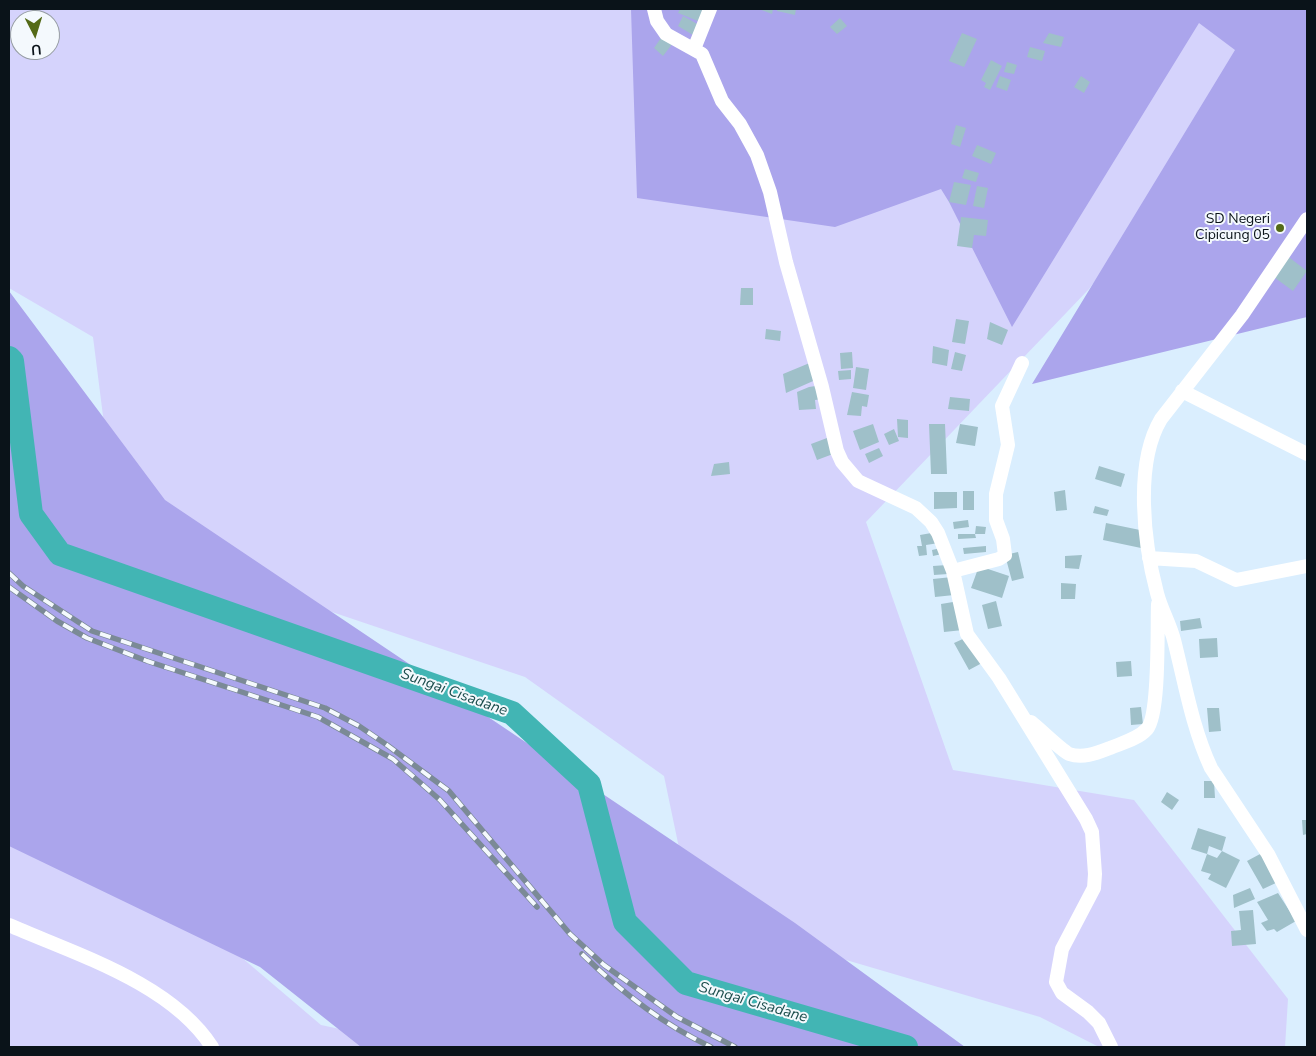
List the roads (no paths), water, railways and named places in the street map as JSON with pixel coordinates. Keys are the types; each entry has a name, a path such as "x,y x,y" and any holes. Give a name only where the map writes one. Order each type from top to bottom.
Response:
{"street":[{"path":"654,9 657,21 666,34 694,48 705,59 722,101 740,124 757,155 770,192 786,262 822,387 836,451 842,462 858,481 916,508 938,532 953,571 967,634 1023,717 1086,819 1092,832 1094,888 1062,949 1056,982 1062,993 1088,1012 1099,1023 1111,1047"},
{"path":"694,48 710,9"},
{"path":"1307,219 1242,315 1151,435 1146,454 1145,529 1149,558 1158,596 1173,638 1194,724 1210,768 1268,854 1307,930"},
{"path":"953,571 999,559 1005,555 1003,539 996,520 996,494 1008,445 1002,406 1022,363"},
{"path":"1182,392 1307,454"},
{"path":"1149,558 1196,561 1236,580 1307,566"},
{"path":"1023,717 1068,753 1081,756 1093,755 1140,736 1152,721 1158,596"},
{"path":"9,925 141,985 185,1017 212,1047"}],"waterway":[{"name":"Sungai Cisadane","path":"9,358 12,361 31,514 60,554 512,713 589,784 625,922 686,983 906,1047"}],"railway":[{"path":"9,573 23,586 92,631 325,708 359,726 449,791 570,934 604,965 677,1017 735,1047"},
{"path":"9,587 57,621 87,638 147,661 318,717 393,759 440,800 537,907"},
{"path":"582,954 611,981 643,1006 676,1028 711,1047"}],"place":[{"name":"SD Negeri Cipicung 05","path":"1280,228"}]}
